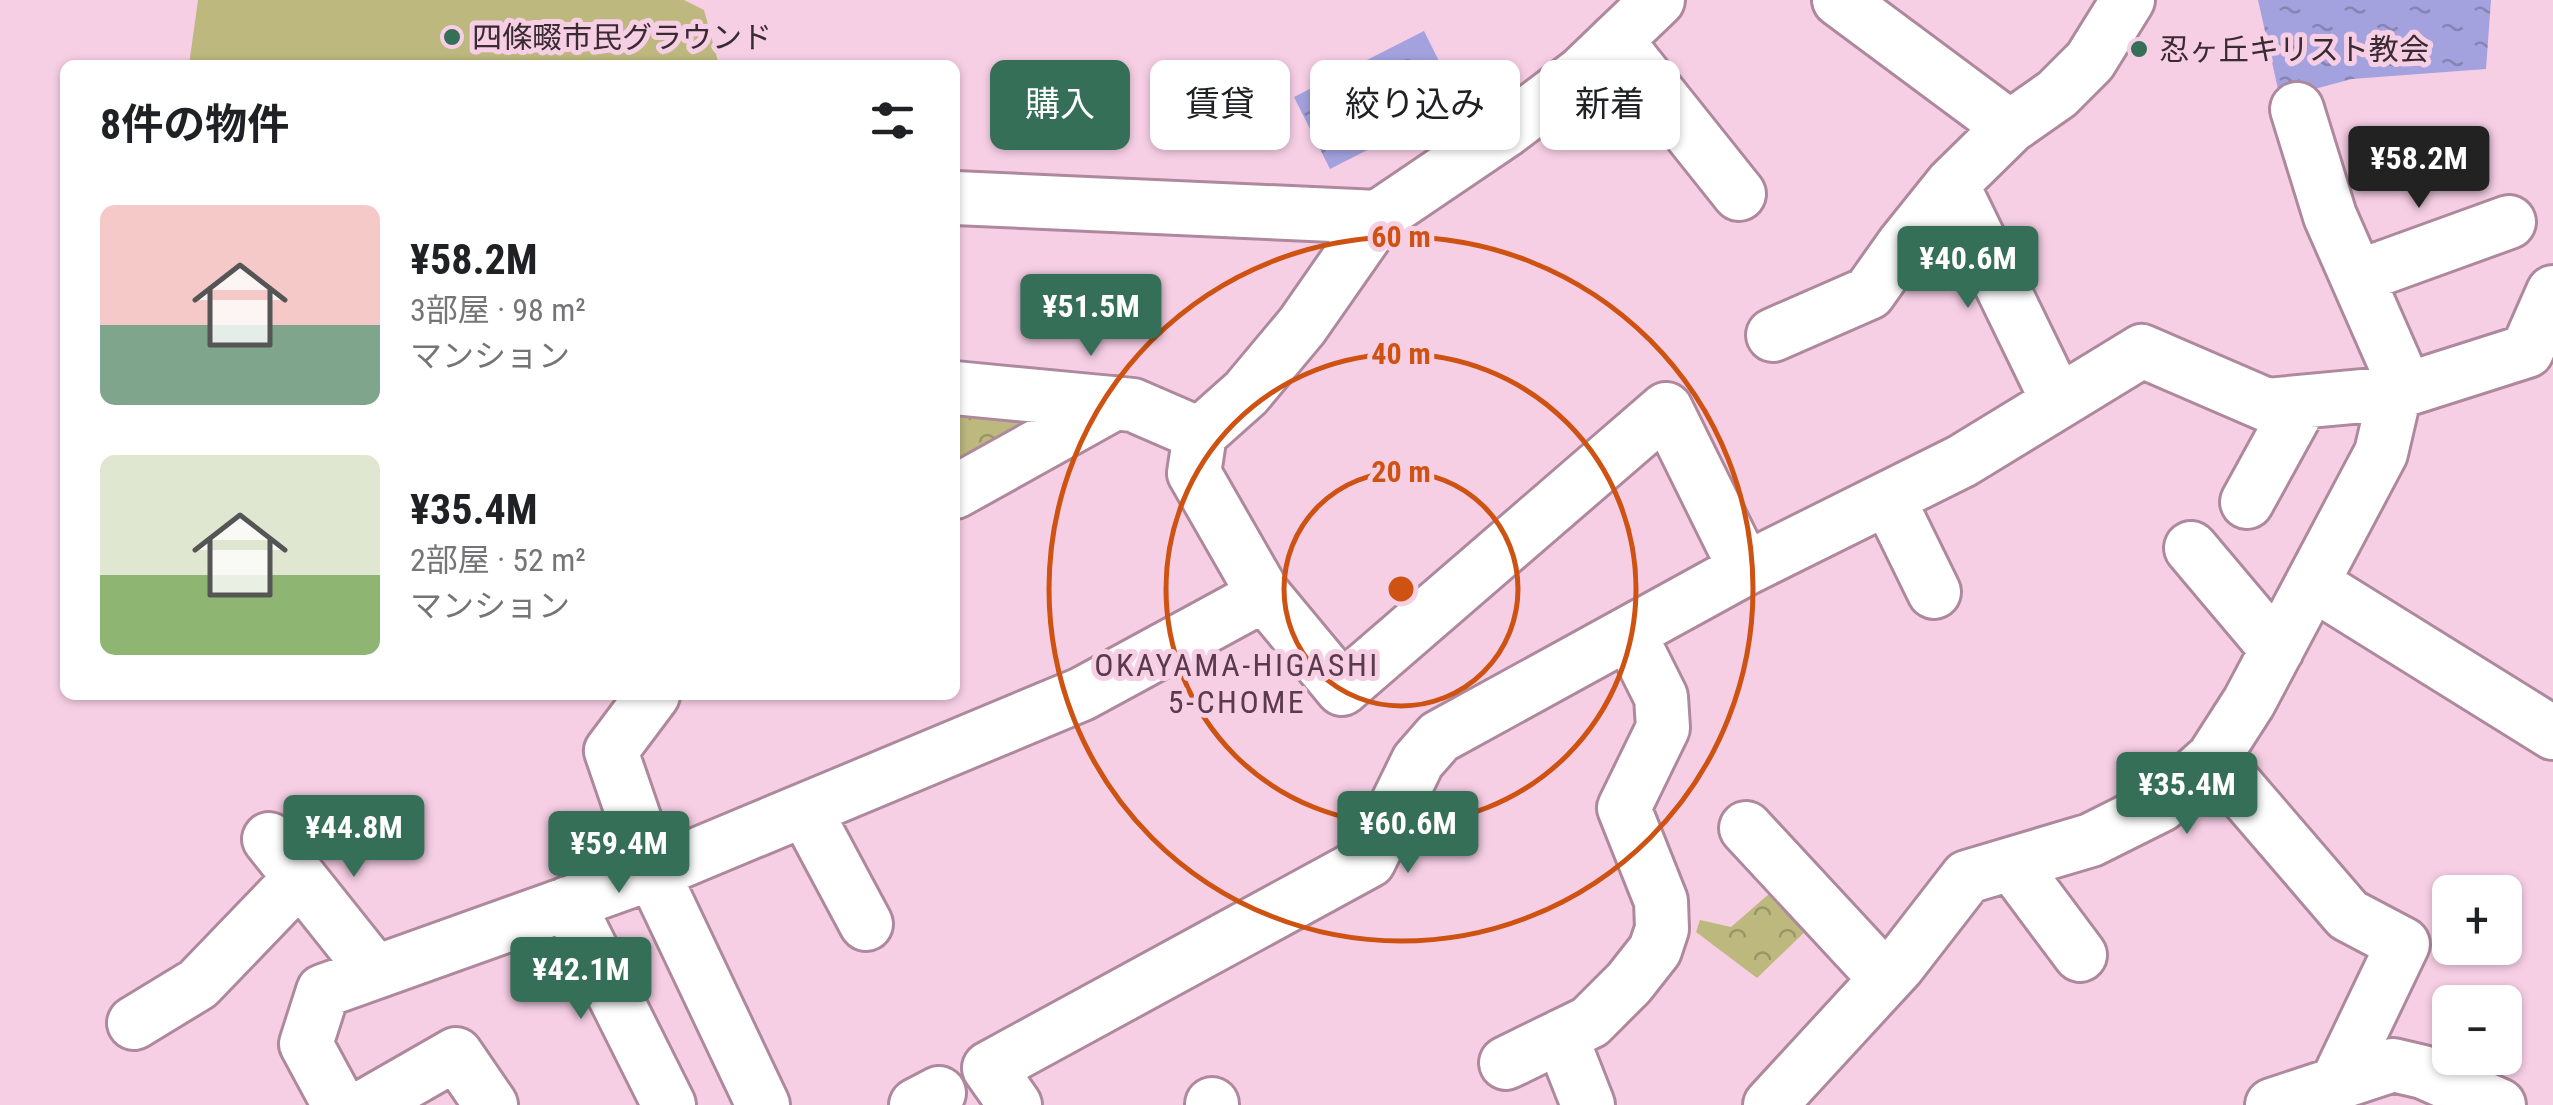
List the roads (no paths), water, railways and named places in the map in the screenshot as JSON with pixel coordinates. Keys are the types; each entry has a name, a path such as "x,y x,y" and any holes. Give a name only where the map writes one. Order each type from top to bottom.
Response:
{"street":[{"path":"1658,0 1582,72 1505,131 1378,217 1302,326 1246,393 1200,434 1194,474 1264,595 1342,688 1666,409 1745,570"},
{"path":"1839,0 2010,127"},
{"path":"1773,336 1869,292 1952,184 2010,127 2057,94 2090,60 2128,0"},
{"path":"1616,40 1739,194"},
{"path":"1770,1105 1886,979 1968,878 2090,840 2161,805 2213,758 2277,650 2381,452 2396,366 2330,216 2297,109"},
{"path":"1952,184 2058,402"},
{"path":"960,198 1378,217"},
{"path":"2357,277 2509,222"},
{"path":"1015,1105 989,1068 1370,861 1418,761 1439,738 1745,570 1962,461 2142,351 2267,405 2394,393 2528,351 2553,292"},
{"path":"960,388 1133,405 1200,434"},
{"path":"2247,502 2302,402"},
{"path":"960,489 1115,403"},
{"path":"1888,498 1934,592"},
{"path":"2191,548 2277,650"},
{"path":"2312,583 2553,733"},
{"path":"491,1105 456,1054 335,1101 306,1044 323,991 653,873 1082,694 1264,595"},
{"path":"1506,1064 1590,1022 1629,984 1655,950 1662,929 1661,901 1624,808 1663,728 1661,697 1629,633"},
{"path":"649,700 611,751 653,873 763,1105"},
{"path":"2213,758 2348,915 2403,944 2336,1084"},
{"path":"805,810 866,924"},
{"path":"1746,828 1886,979"},
{"path":"134,1024 198,984 284,859 375,972"},
{"path":"2012,864 2080,956"},
{"path":"568,903 669,1105"},
{"path":"1561,1036 1588,1105"},
{"path":"2272,1105 2393,1065 2423,1072 2499,1105"}],"water":[{"path":"2258,0 2491,0 2486,69 2352,79 2280,98"},
{"path":"1424,31 1438,60 1367,60"},
{"path":"1310,89 1310,129 1294,97"},
{"path":"1320,150 1367,150 1330,169"}],"place":[{"name":"四條畷市民グラウンド","path":"452,37"},
{"name":"忍ヶ丘キリスト教会","path":"2139,49"}],"district":[{"name":"OKAYAMA-HIGASHI 5-CHOME","path":"1237,684"}]}
